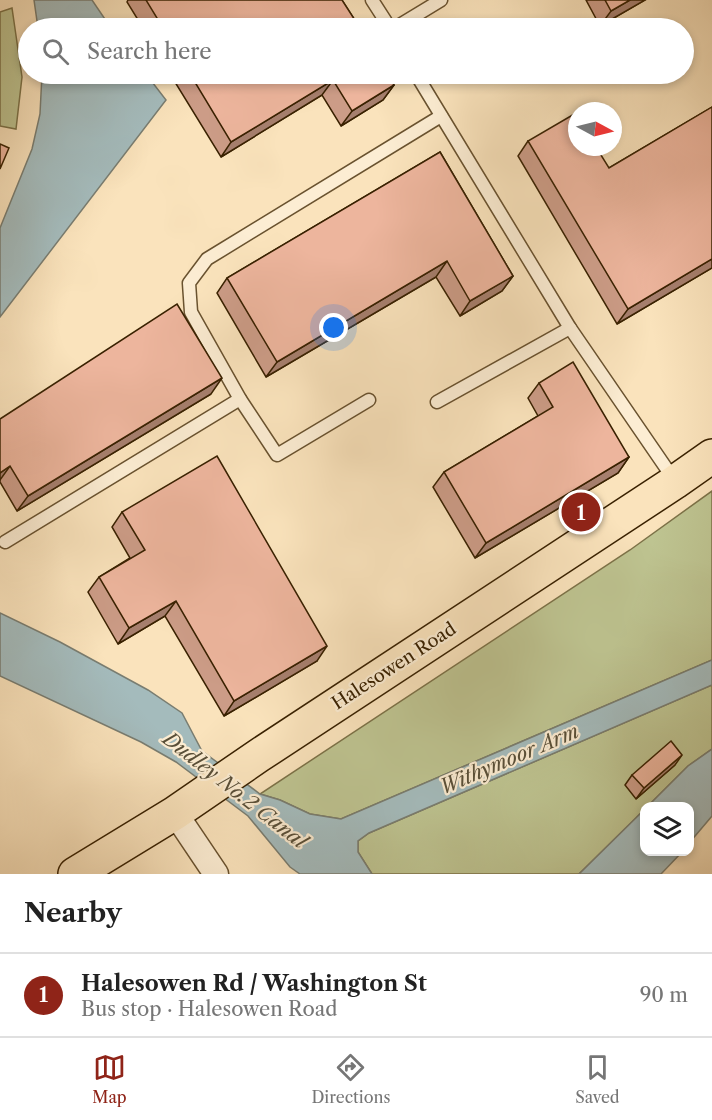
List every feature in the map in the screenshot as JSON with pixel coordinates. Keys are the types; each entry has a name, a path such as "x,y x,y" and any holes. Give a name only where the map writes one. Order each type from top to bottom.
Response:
{"main road":[{"name":"Halesowen Road","path":"75,874 184,807 712,456"}],"street":[{"path":"184,807 216,874"}],"lane":[{"path":"372,0 384,18"},
{"path":"411,18 441,0"},
{"path":"422,84 570,328 675,482"},
{"path":"369,400 277,455 240,399 191,312 189,283 207,259 441,116"},
{"path":"437,402 570,328"},
{"path":"4,542 240,399"}],"green space":[{"path":"12,8 18,49 18,84 21,84 16,129 0,126 0,12"},
{"path":"712,491 712,660 341,819 310,814 280,800 260,794 630,550"},
{"path":"712,685 712,749 688,766 652,802 640,802 640,814 579,874 372,874 358,852 358,841 369,833"}],"water":[{"path":"34,0 92,0 104,18 37,18"},
{"path":"42,84 154,84 166,100 0,317 0,228 32,149 40,114"},
{"path":"0,613 60,642 148,690 182,713 202,751 260,794 280,800 310,814 341,819 712,660 712,685 369,833 358,841 358,852 372,874 300,874 290,867 248,816 176,762 141,742 0,676"},
{"path":"712,749 712,816 694,837 694,802 652,802 688,766"},
{"path":"640,814 640,856 678,856 661,874 579,874"}],"building":[{"path":"146,0 342,0 354,18 157,18"},
{"path":"605,0 630,0 611,11"},
{"path":"196,84 326,84 231,142"},
{"path":"335,84 394,85 352,111"},
{"path":"712,107 712,259 628,309 528,141 568,118 568,156 602,156 609,168"},
{"path":"0,144 9,148 0,169"},
{"path":"440,152 513,276 470,301 447,261 277,362 227,278"},
{"path":"177,304 222,378 28,496 10,466 0,473 0,419"},
{"path":"573,362 629,457 486,543 444,472 553,407 539,383"},
{"path":"217,456 327,646 234,701 176,601 129,628 99,577 145,550 122,512"},
{"path":"671,741 682,755 644,788 632,775"}],"place":[{"name":"Halesowen Rd / Washington St","path":"581,512"}],"water label":[{"name":"Withymoor Arm","path":"509,759"},
{"name":"Dudley No.2 Canal","path":"235,790"}]}
